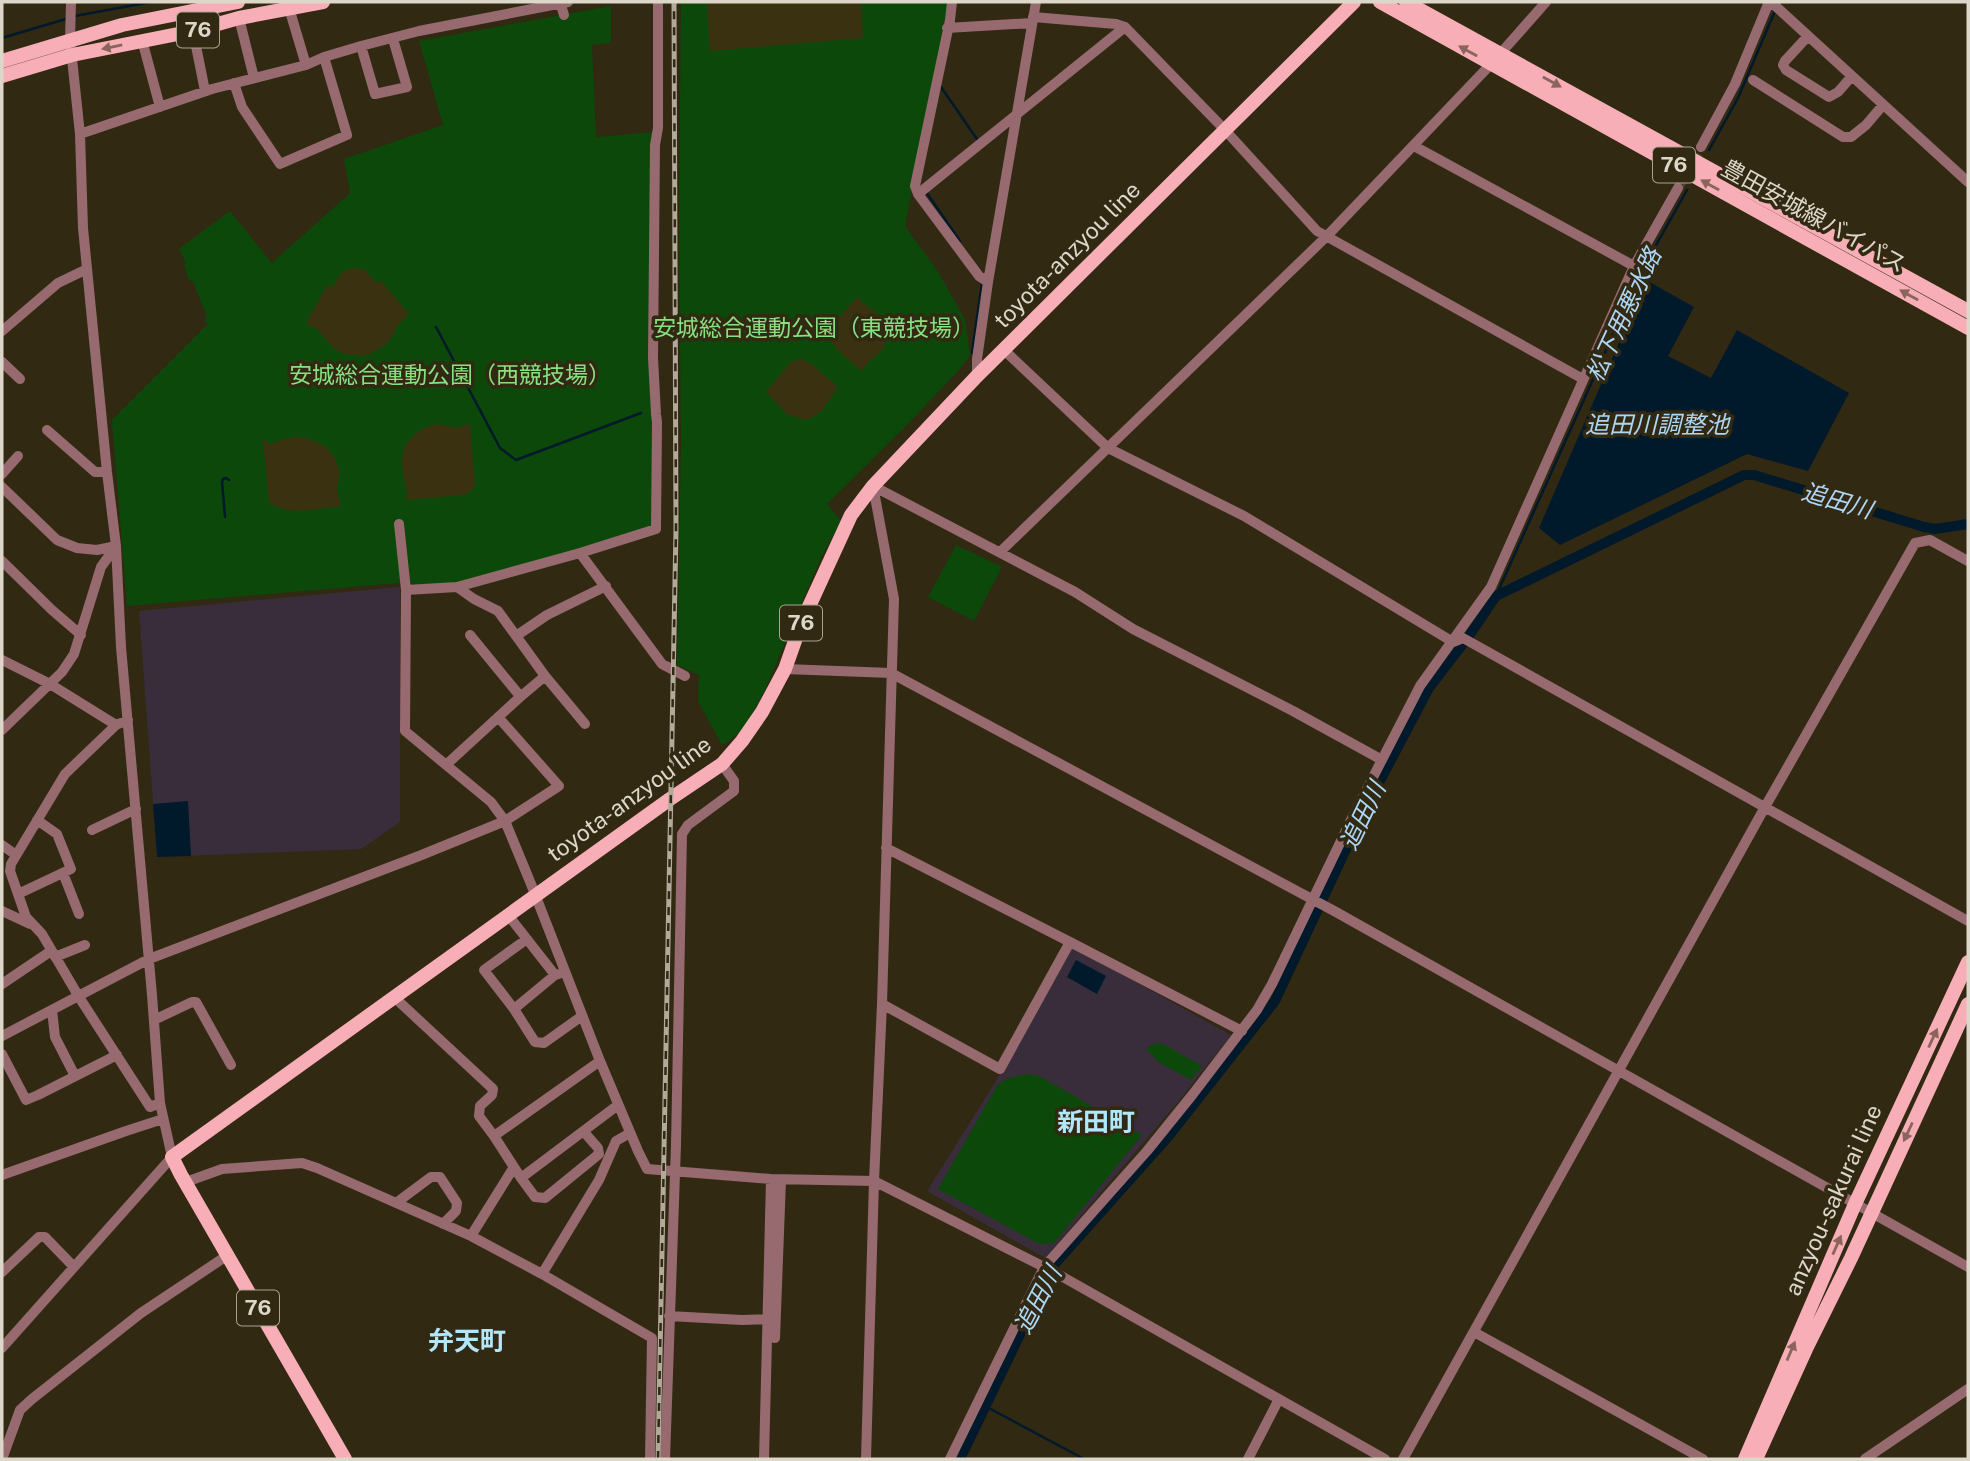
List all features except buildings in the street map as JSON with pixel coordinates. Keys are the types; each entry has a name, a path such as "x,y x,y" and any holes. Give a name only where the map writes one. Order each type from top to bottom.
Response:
{"main road":[{"name":"76","path":"2,76 122,25 211,4 238,2"},
{"name":"76","path":"2,61 71,48 193,31 239,18 323,2"},
{"name":"toyota-anzyou line","path":"172,1157 722,764 762,712 785,669 801,624 851,515 873,486 977,376 1354,2"},
{"name":"豊田安城線バイパス","path":"1380,2 1496,59 1968,311"},
{"name":"豊田安城線バイパス","path":"1406,2 1496,59 1968,328"},
{"name":"anzyou-sakurai line","path":"1745,1459 1855,1205 1968,962"},
{"name":"anzyou-sakurai line","path":"1756,1459 1968,1004"},
{"name":"76","path":"172,1157 345,1459"}],"street":[{"path":"2,1348 172,1157 160,1103 121,647 116,546 87,269 80,135 71,48 71,2"},
{"path":"80,135 205,91 306,65 361,46 434,33 563,2 564,15"},
{"path":"406,590 457,587 656,529 657,422 653,358 658,2"},
{"path":"952,2 915,186 918,194 979,276 988,282"},
{"path":"977,376 988,282 1036,2"},
{"path":"1000,552 1326,237 1496,59 1546,2"},
{"path":"1701,147 1773,5 1968,182"},
{"path":"289,8 306,65"},
{"path":"239,18 254,78"},
{"path":"946,25 1033,20 1116,24 1125,27 1225,130 1317,231 1583,379"},
{"path":"918,194 1125,27"},
{"path":"193,31 205,91"},
{"path":"1808,36 1784,61 1786,70 1829,97 1838,92 1852,76"},
{"path":"361,46 375,94 407,87 393,39"},
{"path":"142,40 160,107"},
{"path":"234,83 242,107 280,164 347,135 324,57"},
{"path":"1753,80 1843,137 1851,137 1866,125 1882,105"},
{"path":"1414,146 1634,267"},
{"path":"950,1459 982,1407 1049,1269 1151,1153 1242,1031 1272,984 1318,902 1382,760 1420,687 1462,640 1491,587 1506,567 1583,379 1634,267 1678,188"},
{"path":"2,331 58,283 87,269"},
{"path":"1004,350 1108,449 1244,516 1968,921"},
{"path":"2,362 20,379"},
{"path":"47,430 94,472 107,472"},
{"path":"2,474 18,456"},
{"path":"873,486 1075,592 1133,629 1382,760"},
{"path":"866,1459 894,599 873,486"},
{"path":"2,487 57,540 77,548 97,550 116,546"},
{"path":"399,524 406,590 405,731 491,802 505,821 536,896 560,974 582,1016 647,1169 776,1180 874,1181 1049,1269 1385,1459"},
{"path":"1403,1459 1765,807 1915,543 1930,540 1968,561"},
{"path":"2,730 62,673 74,654 101,567 116,546"},
{"path":"580,553 662,664 685,676"},
{"path":"2,561 81,635"},
{"path":"516,636 547,615 606,586"},
{"path":"457,587 498,611 584,724"},
{"path":"470,635 520,696"},
{"path":"2,660 50,684 116,725"},
{"path":"785,669 891,673 1318,902 1968,1267"},
{"path":"447,764 545,676"},
{"path":"2,1036 149,959 395,866 505,821 559,786 498,717"},
{"path":"128,720 116,725 65,774 16,855 10,871 26,917 42,934 150,1107 160,1103"},
{"path":"664,1459 682,834 688,825 734,791 734,782 722,764"},
{"path":"92,830 136,809"},
{"path":"18,894 71,869 57,834 37,820"},
{"path":"2,845 16,855"},
{"path":"886,848 1242,1031"},
{"path":"63,873 79,914"},
{"path":"2,911 32,925"},
{"path":"508,915 560,974"},
{"path":"527,939 484,970 535,1042 544,1043 582,1016"},
{"path":"882,1004 1000,1069 1070,942"},
{"path":"2,984 53,954 85,945"},
{"path":"514,1009 560,974"},
{"path":"394,997 492,1088 492,1095 480,1106 479,1116 535,1197 545,1198 599,1154 598,1148 584,1132"},
{"path":"154,1020 196,1002 231,1065"},
{"path":"52,1010 55,1037 75,1076"},
{"path":"2,1054 26,1100 117,1055"},
{"path":"494,1136 600,1061"},
{"path":"521,1178 618,1105"},
{"path":"2,1175 163,1119"},
{"path":"542,1274 599,1180 616,1141 630,1133"},
{"path":"186,1182 222,1169 302,1163 471,1236 652,1338 650,1459"},
{"path":"471,1236 514,1167"},
{"path":"396,1203 431,1177 440,1177 457,1203 456,1212 443,1224"},
{"path":"771,1459 776,1180"},
{"path":"2,1272 39,1237 45,1237 74,1267"},
{"path":"2,1459 20,1410 32,1399 141,1313 228,1255"},
{"path":"669,1316 772,1319"},
{"path":"764,1459 772,1319"},
{"path":"1474,1332 1703,1459"},
{"path":"1865,1459 1968,1389"},
{"path":"1248,1459 1279,1399"}],"shaded area":[{"path":"400,587 400,822 361,849 157,857 139,611"},
{"path":"1073,947 1231,1035 1178,1102 1045,1258 927,1191 1004,1068"}],"green space":[{"name":"安城総合運動公園（東競技場）","path":"681,2 948,2 905,226 939,273 965,320 970,355 906,426 827,504 841,521 820,560 757,706 742,729 722,745 698,701 699,675 677,665 681,445"},
{"name":"安城総合運動公園（西競技場）","path":"611,6 611,43 592,45 596,137 654,132 654,527 458,583 414,585 410,582 127,606 112,420 208,324 193,282 188,279 184,264 186,263 179,249 230,211 272,263 350,193 344,159 443,125 419,41"},
{"path":"956,545 1002,567 974,621 928,597"},
{"path":"1157,1043 1202,1066 1191,1080 1158,1062 1146,1048"},
{"path":"1028,1074 1041,1077 1142,1135 1054,1243 1039,1244 938,1189 998,1084 1009,1078"}],"sand":[{"path":"707,2 861,2 863,38 710,51"},
{"path":"354,268 365,270 377,283 381,281 409,314 397,326 385,345 362,356 344,354 333,348 319,331 306,323 327,285 332,287 343,271"},
{"path":"857,297 882,319 887,333 884,347 862,371 838,350 830,336 836,321"},
{"path":"801,359 810,363 838,387 822,411 807,420 788,415 766,392 791,362"},
{"path":"436,424 456,428 470,424 475,485 472,491 464,495 406,500 402,464 405,448 413,436"},
{"path":"295,437 318,442 334,457 339,472 337,489 341,506 294,510 276,507 269,502 263,438 270,445"}],"water":[{"name":"追田川調整池","path":"1646,280 1694,307 1668,356 1711,378 1737,330 1849,393 1808,471 1747,454 1560,545 1539,528"},
{"path":"188,801 191,856 157,857 153,804"},
{"path":"1076,960 1106,976 1097,994 1067,977"}],"waterway":[{"path":"75,16 151,2"},
{"name":"松下用悪水路","path":"1709,150 1738,98 1775,11"},
{"path":"2,38 69,18"},
{"path":"941,87 979,142"},
{"name":"松下用悪水路","path":"1496,596 1641,272 1687,190"},
{"path":"926,192 960,241"},
{"path":"972,353 982,283"},
{"path":"436,327 500,448 516,460 641,413"},
{"name":"追田川","path":"960,1459 1053,1266 1168,1137 1275,1001 1363,813 1429,688 1496,596 1744,475 1754,475 1924,527 1935,529 1968,524"},
{"path":"225,517 222,482 226,478 229,480"},
{"path":"985,1406 1084,1459"}],"tunnel":[{"path":"1678,188 1701,147"}],"railway":[{"path":"658,1459 676,530 674,2"}],"district":[{"name":"新田町","path":"1096,1122"},
{"name":"弁天町","path":"467,1341"}]}
